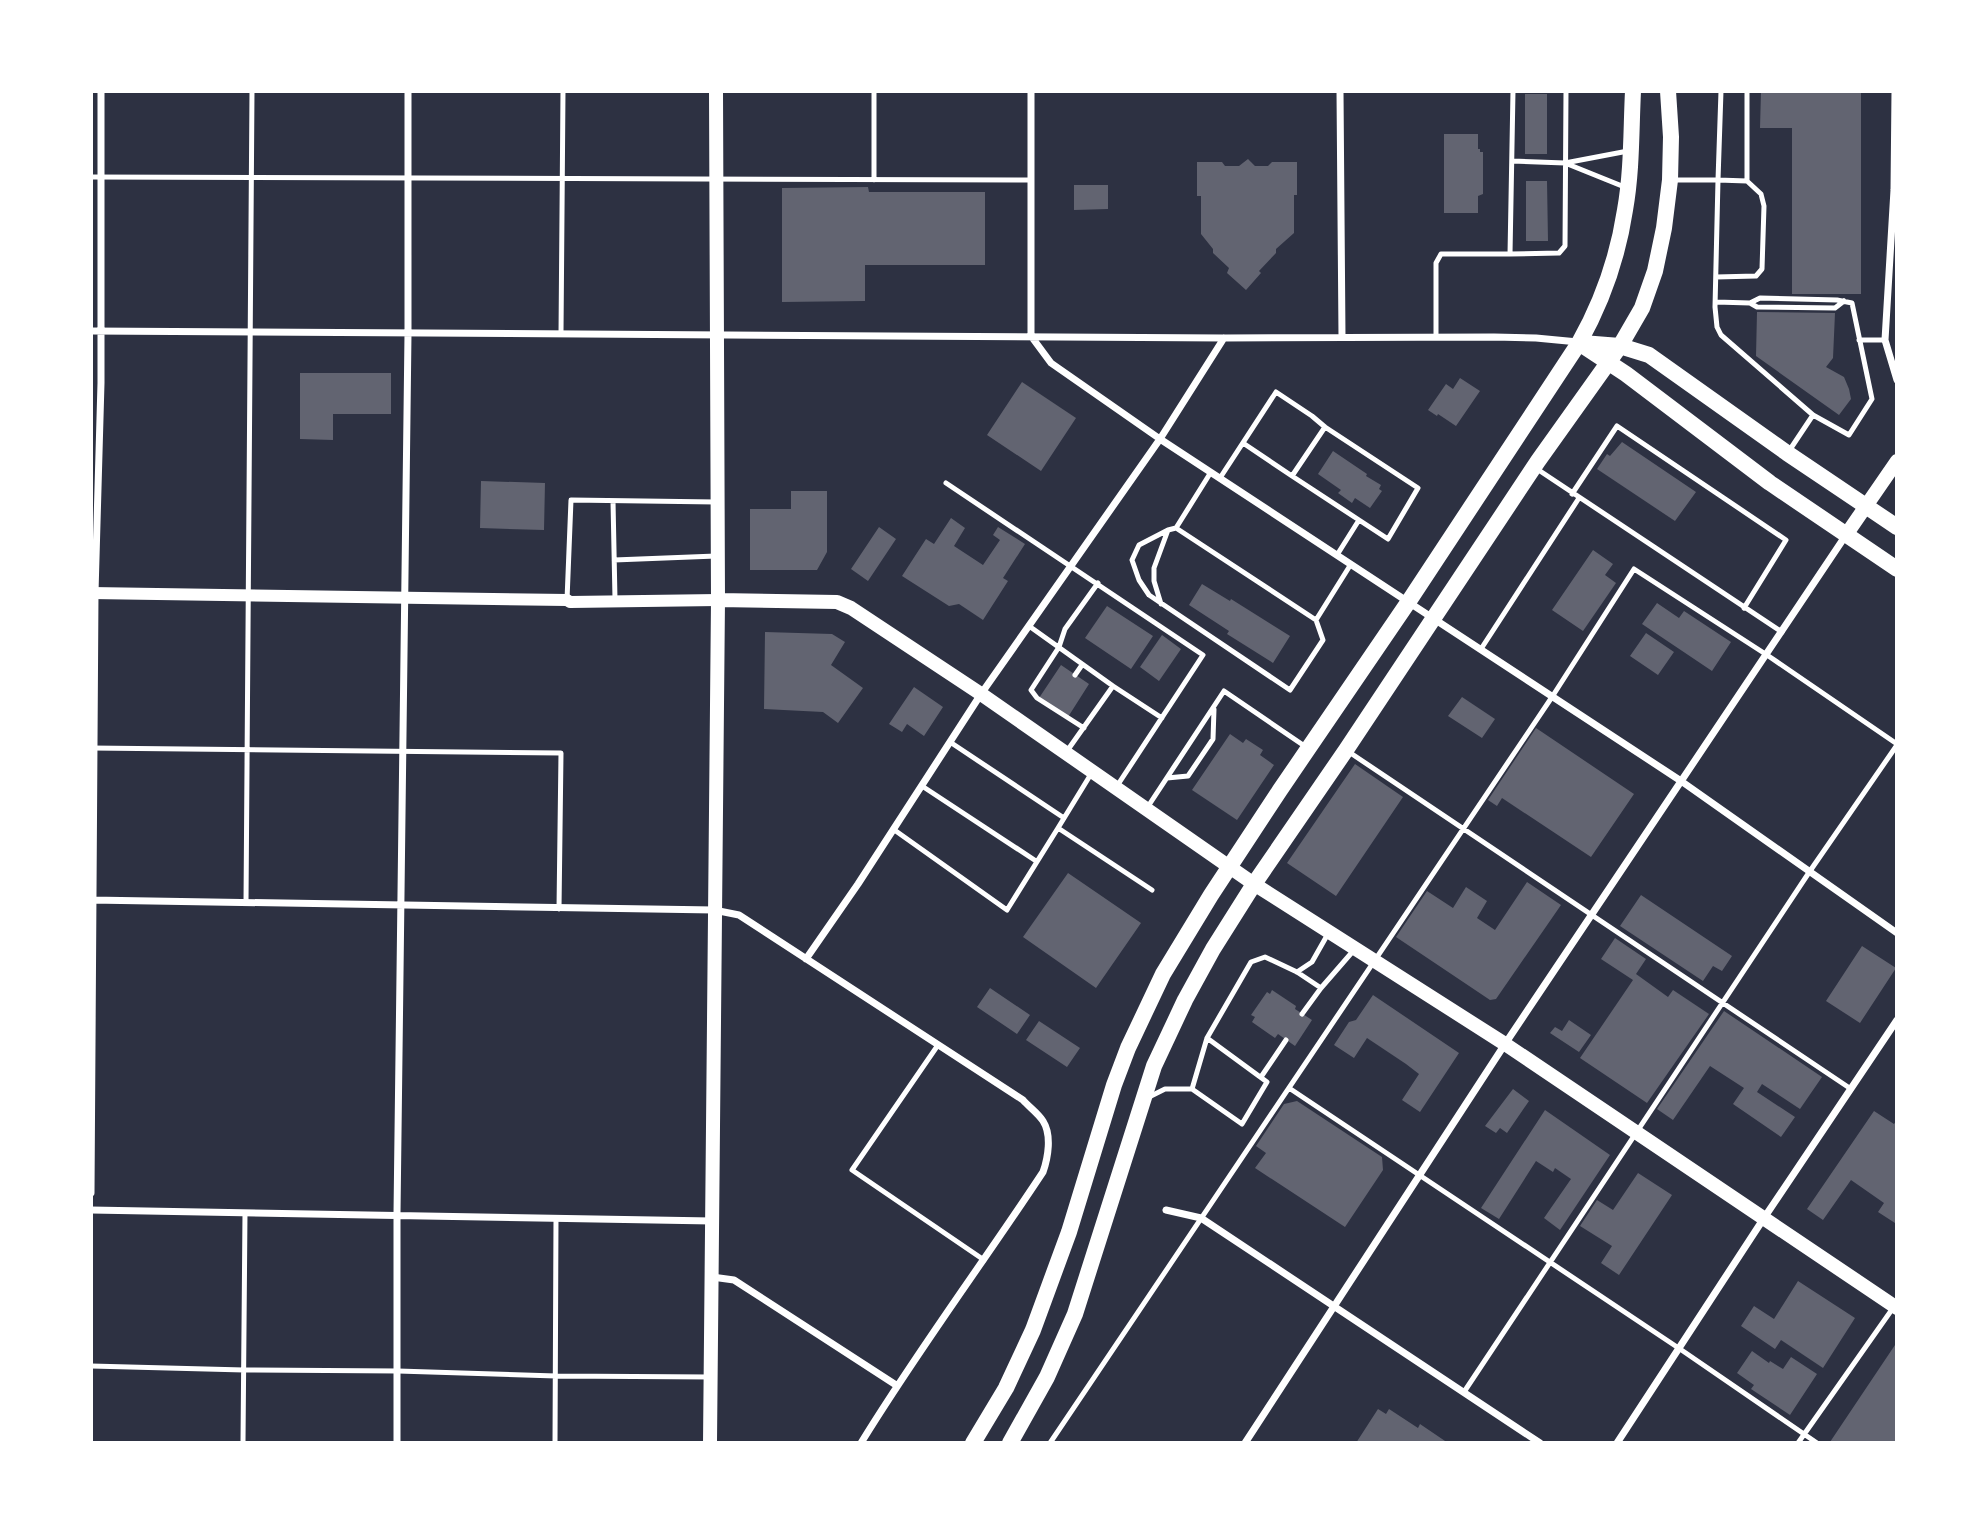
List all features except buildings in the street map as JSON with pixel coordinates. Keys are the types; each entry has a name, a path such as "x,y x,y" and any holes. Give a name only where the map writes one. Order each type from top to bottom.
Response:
{"main road":[{"path":"710,1443 718,600 716,91"},
{"path":"973,1443 1006,1388 1045,1301 1114,1084 1163,974 1230,866 1409,601 1594,317 1618,246 1628,189 1633,91"},
{"path":"1010,1443 1047,1377 1074,1314 1154,1066 1213,948 1534,468 1620,346 1642,308 1655,271 1670,180 1668,91"},
{"path":"1579,343 1620,346 1649,355 1897,527"},
{"path":"1579,343 1609,362 1770,483 1897,569"},
{"path":"1846,535 1897,461"},
{"path":"718,600 837,602 851,608 981,694 1255,884 1505,1044 1896,1305"}],"street":[{"path":"91,1193 93,593 101,331 101,91"},
{"path":"397,1443 408,91"},
{"path":"1031,91 1031,336 1051,363 1160,439 1681,781 1897,933"},
{"path":"1340,91 1342,337"},
{"path":"1895,91 1894,190 1885,340 1897,380"},
{"path":"91,331 1436,337 1536,338 1579,343"},
{"path":"806,959 981,694 1160,439 1224,338"},
{"path":"1245,1443 1505,1044 1846,535"},
{"path":"93,593 570,602 718,600"},
{"path":"92,900 715,910 739,915 1023,1100 1047,1128 1047,1160 1043,1172 896,1385 861,1443"},
{"path":"1617,1443 1897,1020"},
{"path":"91,1210 712,1221"},
{"path":"1166,1210 1201,1217 1540,1443"},
{"path":"712,1277 734,1280 896,1385"}],"lane":[{"path":"246,903 252,91"},
{"path":"561,334 563,91"},
{"path":"874,91 874,180"},
{"path":"1510,254 1513,91"},
{"path":"1436,337 1437,262 1441,254 1559,253 1565,246 1566,91"},
{"path":"1716,302 1750,303 1760,298 1852,303 1872,399 1849,435 1813,415 1721,335 1717,327 1716,302 1716,277 1721,91"},
{"path":"1747,91 1747,181"},
{"path":"1512,161 1566,163 1632,150"},
{"path":"1566,163 1628,189"},
{"path":"91,177 1031,180"},
{"path":"1670,180 1747,181 1761,194 1763,206 1760,274 1716,277"},
{"path":"1859,340 1885,340"},
{"path":"1220,478 1242,443 1276,392 1418,488 1388,539 1242,443"},
{"path":"1787,453 1813,415"},
{"path":"1572,494 1617,426 1786,540 1744,608"},
{"path":"1292,476 1325,427"},
{"path":"1534,468 1782,632"},
{"path":"1176,528 1316,620 1323,640 1290,690 1161,604 1149,595 1139,580 1132,560 1139,545 1176,528 1211,472"},
{"path":"946,483 1203,656 1116,788"},
{"path":"1481,649 1579,498"},
{"path":"568,600 571,500 718,502"},
{"path":"613,501 615,601"},
{"path":"1337,555 1359,520"},
{"path":"1161,604 1154,581 1154,568 1168,530"},
{"path":"614,560 717,556"},
{"path":"1316,620 1352,564"},
{"path":"1050,1443 1552,697 1634,569 1897,744 1464,1392"},
{"path":"1084,728 1037,698 1031,690 1059,647 1065,629 1098,583"},
{"path":"1029,626 1162,718"},
{"path":"1075,675 1082,665"},
{"path":"1066,753 1113,686"},
{"path":"1146,808 1224,691 1308,748"},
{"path":"1167,778 1188,776 1213,739 1214,706"},
{"path":"950,742 1064,818"},
{"path":"93,748 561,753 559,909"},
{"path":"1346,750 1851,1088"},
{"path":"893,830 1006,910 1093,771"},
{"path":"922,786 1036,861"},
{"path":"1058,828 1152,890"},
{"path":"1297,972 1312,962 1330,932"},
{"path":"1303,1014 1321,988 1356,948"},
{"path":"1192,1088 1207,1038 1251,962 1265,957 1297,972 1321,988"},
{"path":"1143,1100 1166,1089 1192,1088 1242,1124 1267,1082 1207,1038"},
{"path":"1261,1077 1286,1040"},
{"path":"938,1045 852,1170 984,1260"},
{"path":"1289,1088 1817,1443"},
{"path":"243,1443 245,1213"},
{"path":"555,1443 556,1218"},
{"path":"1798,1443 1896,1305"},
{"path":"91,1366 711,1377"}]}
